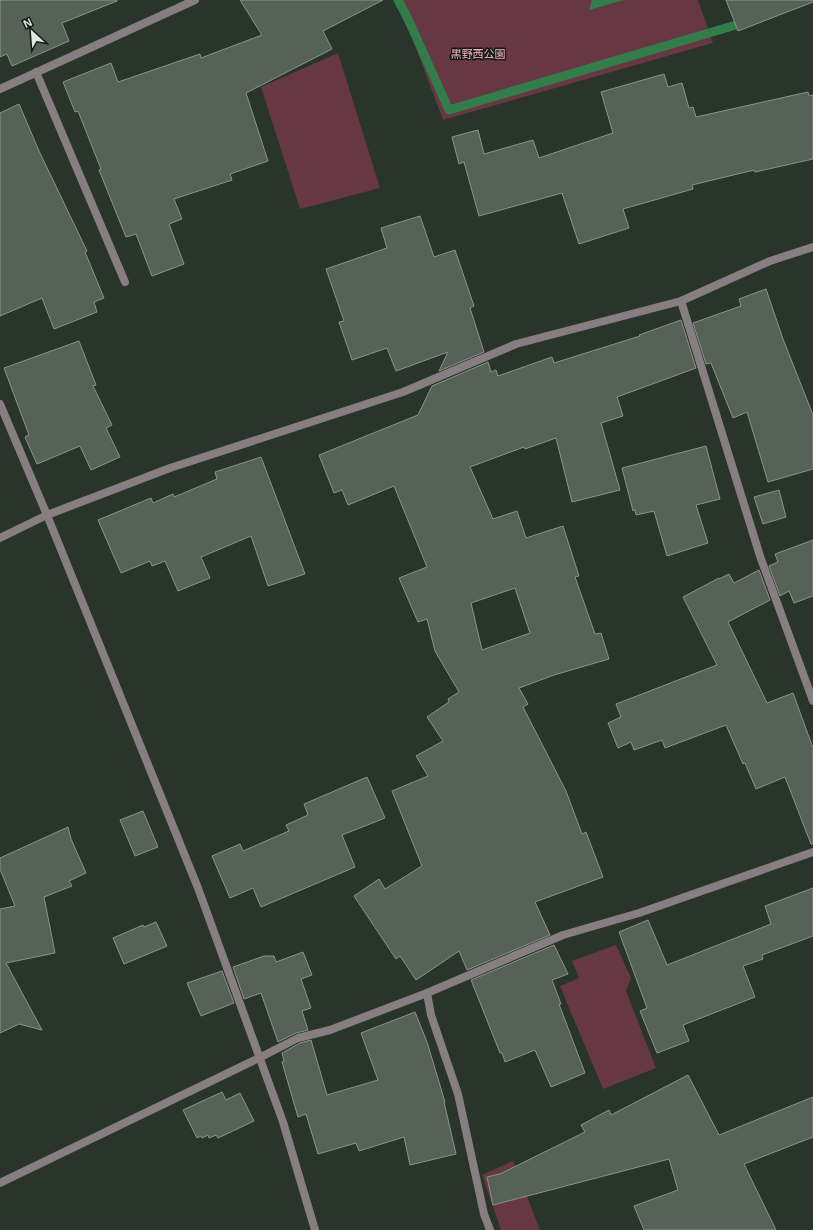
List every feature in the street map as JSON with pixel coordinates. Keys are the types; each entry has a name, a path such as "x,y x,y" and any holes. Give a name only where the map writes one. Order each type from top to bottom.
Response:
{"street":[{"path":"0,89 195,0"},
{"path":"36,72 125,282"},
{"path":"0,538 47,515 170,468 403,392 516,344 681,301 770,261 813,247"},
{"path":"681,301 760,556 813,700"},
{"path":"0,404 47,515 198,888 283,1122 315,1230"},
{"path":"0,1182 298,1038 330,1030 427,994 563,935 639,913 813,852"},
{"path":"427,994 431,1016 458,1094 484,1214 490,1230"}],"green space":[{"name":"黒野西公園","path":"398,0 698,0 713,43 443,120"},
{"path":"338,53 380,188 300,209 261,87"},
{"path":"616,945 631,978 626,991 656,1068 603,1089 560,986 579,978 572,961"},
{"path":"513,1161 540,1230 501,1230 482,1175"}],"shaded area":[{"path":"592,0 624,0 589,10"}],"building":[{"path":"0,0 117,1 62,23 69,41 12,66 7,54 0,57"},
{"path":"240,0 383,0 323,31 332,49 246,93 268,161 230,174 232,180 174,199 182,219 169,224 184,264 152,276 136,234 126,237 99,170 101,169 78,111 75,112 63,82 111,63 118,82 200,54 201,58 262,35"},
{"path":"726,0 813,0 813,2 738,31"},
{"path":"664,74 668,87 682,83 689,108 693,107 696,117 808,92 809,96 813,95 813,159 755,172 754,170 692,185 693,189 623,209 629,228 579,244 562,193 479,216 464,162 459,164 452,137 478,130 484,154 533,140 539,158 613,133 601,92"},
{"path":"19,104 39,151 87,251 85,252 104,298 94,302 97,312 54,329 42,298 0,316 0,113"},
{"path":"420,216 434,257 455,250 474,306 470,308 484,352 439,371 448,352 396,371 387,348 352,360 339,322 344,321 326,269 387,248 381,228"},
{"path":"766,289 783,339 813,415 813,469 768,482 747,412 733,418 711,363 706,364 693,323 741,306 739,299"},
{"path":"681,320 696,368 617,397 623,416 601,423 620,490 572,502 556,438 525,449 524,447 470,467 493,519 517,511 526,538 563,526 579,576 575,577 595,634 601,633 609,659 554,675 519,688 528,704 523,707 566,791 582,834 586,832 603,877 535,902 550,935 467,970 459,951 416,980 400,956 396,959 354,896 379,879 385,889 422,866 392,791 428,776 416,756 443,741 427,717 449,702 448,699 459,692 435,651 427,619 418,622 399,578 427,567 394,486 348,505 342,490 334,493 319,455 418,415 432,386 488,362 491,372 496,370 498,376 552,357 554,363 640,336 639,335","holes":["515,588 530,633 482,650 471,603"]},
{"path":"79,341 96,385 93,386 112,425 106,428 120,457 91,470 80,446 37,464 25,437 29,435 4,368"},
{"path":"706,446 720,499 696,505 708,543 667,556 654,511 636,515 635,510 633,511 622,468"},
{"path":"261,457 305,574 268,586 251,536 201,557 210,578 178,591 165,561 152,566 150,561 121,573 98,520 151,498 153,503 173,494 174,497 217,479 215,472"},
{"path":"779,490 786,517 763,524 754,497"},
{"path":"813,540 813,596 794,603 789,591 780,596 769,566 778,562 775,554"},
{"path":"759,570 770,600 728,622 767,703 793,693 813,748 813,844 811,844 785,777 756,789 726,725 665,748 662,740 634,750 631,742 618,748 608,723 621,717 616,704 717,665 683,597 729,574 734,583"},
{"path":"367,777 385,818 342,835 355,867 261,907 253,888 230,898 212,856 240,844 243,851 289,831 286,825 308,815 304,804"},
{"path":"143,811 158,847 135,856 120,820"},
{"path":"68,827 71,839 86,873 69,881 72,886 44,897 55,953 6,963 42,1030 19,1024 0,1033 0,909 15,906 0,869 0,858"},
{"path":"813,888 813,936 762,955 763,959 743,966 755,997 683,1025 689,1041 657,1053 640,1011 647,1008 619,932 648,920 667,965 771,924 765,906"},
{"path":"156,922 167,946 124,964 113,938 143,925 144,927"},
{"path":"554,945 568,974 552,980 561,1004 559,1004 585,1073 551,1087 535,1050 505,1062 471,980"},
{"path":"303,952 312,975 301,979 311,1008 302,1011 308,1030 296,1033 278,1042 261,993 244,999 233,967 264,956 274,956 276,962"},
{"path":"222,971 234,1003 201,1016 187,983"},
{"path":"415,1012 427,1042 445,1102 456,1154 410,1165 404,1137 359,1151 356,1143 318,1154 306,1114 298,1117 282,1062 284,1061 282,1053 300,1043 311,1040 327,1095 378,1080 361,1033"},
{"path":"688,1075 719,1135 813,1097 813,1137 744,1164 776,1230 644,1230 634,1206 678,1190 669,1159 493,1205 487,1177 500,1174 585,1132 581,1125 609,1110 611,1115"},
{"path":"222,1092 226,1100 240,1093 254,1121 218,1138 216,1135 209,1138 208,1135 202,1138 201,1136 197,1138 183,1110"}],"waterway":[{"path":"398,0 449,110 746,22"}]}
